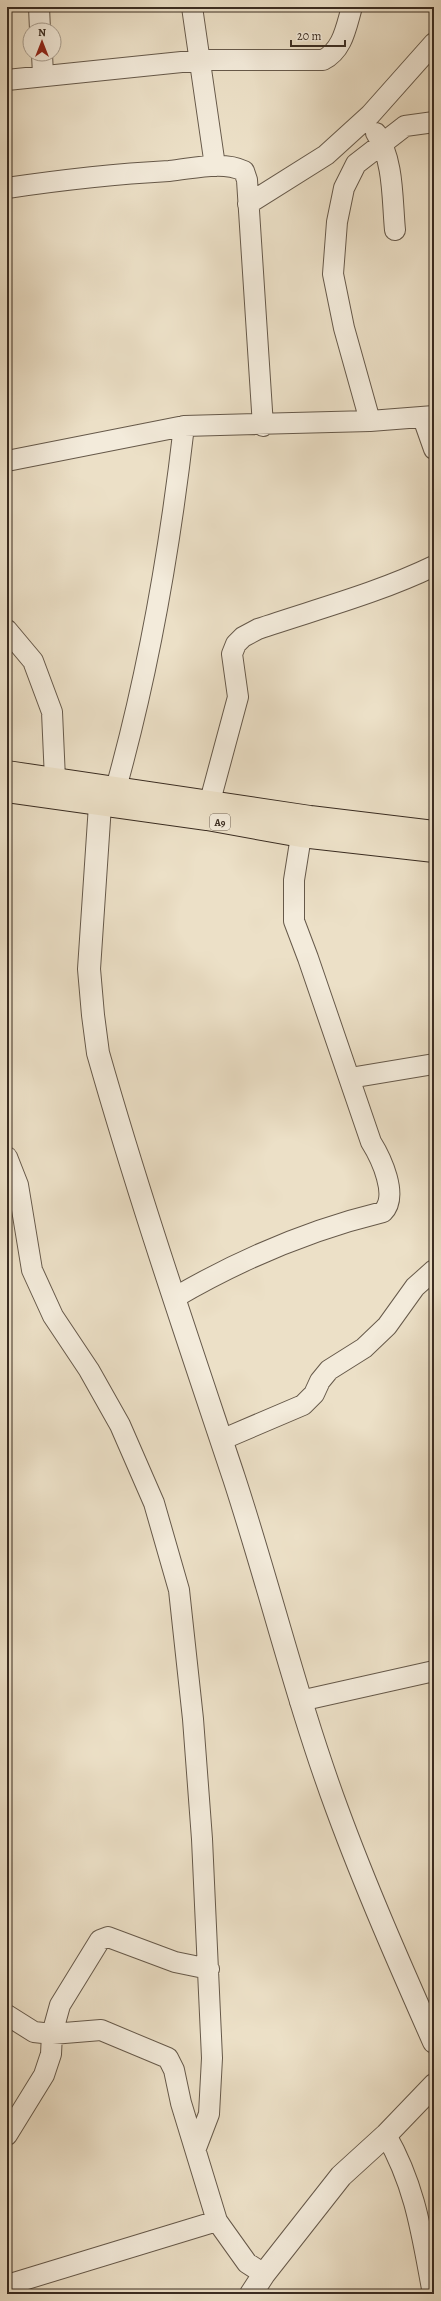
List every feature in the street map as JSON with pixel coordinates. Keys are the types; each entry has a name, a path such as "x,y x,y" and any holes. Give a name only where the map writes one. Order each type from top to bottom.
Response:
{"highway":[{"name":"A9","path":"7,772 310,817 434,832"},
{"name":"A9","path":"7,791 207,820 301,836 434,851"}],"street":[{"path":"39,7 40,22"},
{"path":"192,7 201,60 215,166"},
{"path":"7,80 43,75 201,60 323,60 333,55 340,45 352,7"},
{"path":"248,204 326,155 366,118 434,43"},
{"path":"42,62 43,75"},
{"path":"366,118 382,142 388,164 395,230"},
{"path":"370,421 344,328 333,274 337,222 344,188 356,164 382,142 405,126 434,122"},
{"path":"7,188 114,174 215,166 236,166 244,170 247,180 263,426"},
{"path":"7,461 184,426 263,426 429,417 434,449"},
{"path":"116,788 164,574 174,513 184,426"},
{"path":"210,801 238,697 232,654 236,644 243,637 258,629 368,594 434,566"},
{"path":"7,630 33,662 52,712 56,779"},
{"path":"100,805 89,968 92,1015 98,1053 174,1298 221,1440 300,1701 337,1809 384,1928 434,2042"},
{"path":"174,1298 220,1271 255,1255 330,1226 383,1212 388,1207 389,1198 385,1170 371,1142 350,1078 294,921 294,880 301,836"},
{"path":"350,1078 434,1064"},
{"path":"7,1157 18,1185 32,1270 53,1316 89,1370 120,1425 154,1503 179,1590 194,1719 209,1968 212,2058 209,2114 196,2148"},
{"path":"221,1440 303,1405 314,1394 320,1381 329,1370 364,1348 387,1326 415,1287 434,1270"},
{"path":"300,1701 434,1671"},
{"path":"7,2135 44,2075 51,2054 52,2034 60,2005 103,1938 108,1937 175,1962 209,1968"},
{"path":"7,2015 34,2032 52,2034 101,2030 168,2058 174,2070 181,2103 196,2148 217,2221 247,2262 264,2274"},
{"path":"252,2294 264,2274 341,2176 386,2135 434,2085"},
{"path":"386,2135 401,2161 414,2198 433,2294"},
{"path":"7,2285 217,2221"}]}
